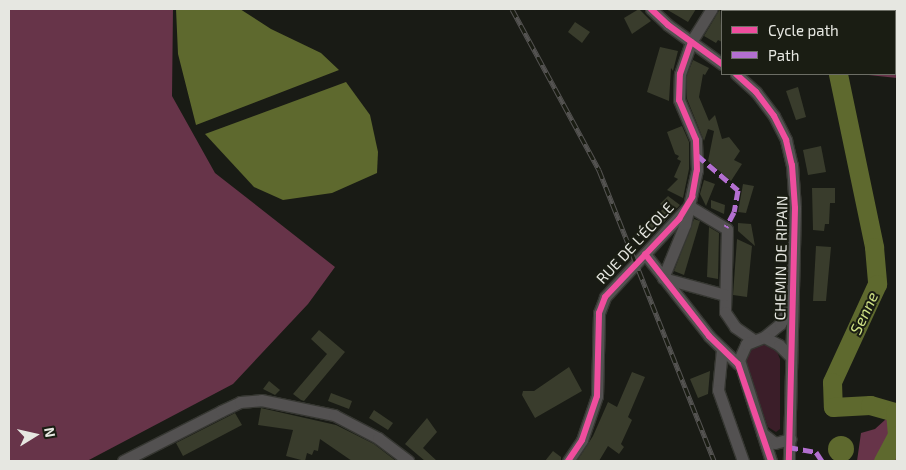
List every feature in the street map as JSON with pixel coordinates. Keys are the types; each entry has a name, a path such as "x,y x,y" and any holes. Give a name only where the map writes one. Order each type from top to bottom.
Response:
{"street":[{"path":"651,9 691,42 721,63"},
{"path":"712,9 691,42 682,65 679,90 679,100 696,140 695,185 689,206 727,229 725,295 728,319 752,339"},
{"name":"CHEMIN DE RIPAIN","path":"737,75 756,92 774,116 786,140 792,164 789,461"},
{"name":"RUE DE L'ÉCOLE","path":"568,461 582,440 597,396 599,313 605,297 689,206"},
{"name":"RUE DE L'ÉCOLE","path":"663,278 689,206"},
{"path":"645,254 722,349 738,364 771,461"},
{"path":"663,278 725,295"},
{"name":"CHEMIN DE RIPAIN","path":"764,337 780,324 792,300"},
{"path":"738,364 741,351 752,339 764,337 779,345 791,358"},
{"path":"722,349 718,390 743,461"},
{"path":"123,461 240,402 261,400 334,416 378,438 408,461"},
{"path":"761,432 775,443 790,439"}],"shaded area":[{"path":"9,9 173,9 172,96 215,173 335,267 308,304 233,384 87,461 9,461"},
{"path":"176,9 240,9 271,29 321,53 339,70 196,125 178,54"},
{"path":"897,9 897,78 868,75 896,75 896,10 854,10"},
{"path":"346,82 370,115 378,152 377,173 332,193 283,200 254,187 205,134"},
{"path":"767,343 776,349 780,359 780,429 776,432 768,427 745,367 749,349"},
{"path":"897,409 897,461 857,461 861,433 875,429"},
{"path":"841,436 850,440 854,449 850,458 841,462 832,458 828,449 832,440"}],"building":[{"path":"639,9 651,21 632,34 624,18"},
{"path":"666,9 696,9 688,22"},
{"path":"720,9 721,42 718,40 716,43 704,36"},
{"path":"575,22 590,32 582,43 568,32"},
{"path":"660,47 678,51 673,71 671,68 669,101 647,92"},
{"path":"693,60 709,68 705,75 703,74 699,97 709,121 715,115 722,139 729,137 740,151 734,160 742,164 731,181 708,161 714,131 708,129 704,141 687,99 687,75"},
{"path":"798,87 806,117 796,120 786,91"},
{"path":"682,126 689,142 689,169 683,198 667,190 678,179 674,177 681,161 677,159 679,156 675,154 667,132"},
{"path":"821,146 826,172 808,175 803,150"},
{"path":"704,180 715,184 706,206 700,194"},
{"path":"743,184 754,186 746,213 738,212"},
{"path":"812,188 835,188 835,203 830,203 829,224 825,224 824,231 813,230"},
{"path":"668,196 680,205 651,236 644,227 664,208 660,204"},
{"path":"711,200 725,205 724,214 711,208"},
{"path":"694,219 700,221 684,275 674,271"},
{"path":"738,223 751,224 755,246 738,231"},
{"path":"709,227 719,233 718,279 707,277"},
{"path":"737,239 752,246 747,297 733,295"},
{"path":"816,246 831,247 826,301 813,301"},
{"path":"319,330 345,352 304,401 293,394 327,354 311,339"},
{"path":"569,367 582,391 535,418 522,395 523,391 534,391"},
{"path":"710,371 708,394 698,398 690,379"},
{"path":"632,372 645,377 628,417 632,420 621,444 624,447 619,454 608,446 599,461 577,461 593,436 608,402 617,407"},
{"path":"269,381 280,390 275,395 263,389"},
{"path":"331,393 352,401 349,409 328,401"},
{"path":"261,408 336,425 374,444 396,461 352,461 320,439 318,451 314,450 312,455 307,453 305,461 286,456 293,430 258,425"},
{"path":"374,410 393,423 388,430 369,418"},
{"path":"235,413 242,425 183,456 176,443"},
{"path":"427,418 437,432 423,448 437,461 425,461 405,444"},
{"path":"553,451 561,457 561,461 545,461"}],"waterway":[{"name":"Senne","path":"838,75 874,247 877,284 832,382 833,407 870,405 895,412 897,435 883,461"}],"railway":[{"path":"512,9 599,170 714,461"}],"marked path":[{"path":"697,155 738,190 734,212 726,227"},
{"path":"788,447 816,452 822,461"}],"cycle path":[{"path":"651,9 668,25 721,63"},
{"path":"568,461 582,440 597,396 599,313 605,297 679,219 692,197 697,170 696,140 679,100 680,74 691,42"},
{"path":"737,75 756,92 774,116 786,140 792,165 795,208 789,461"},
{"path":"645,254 709,336 738,364 771,461"}]}
